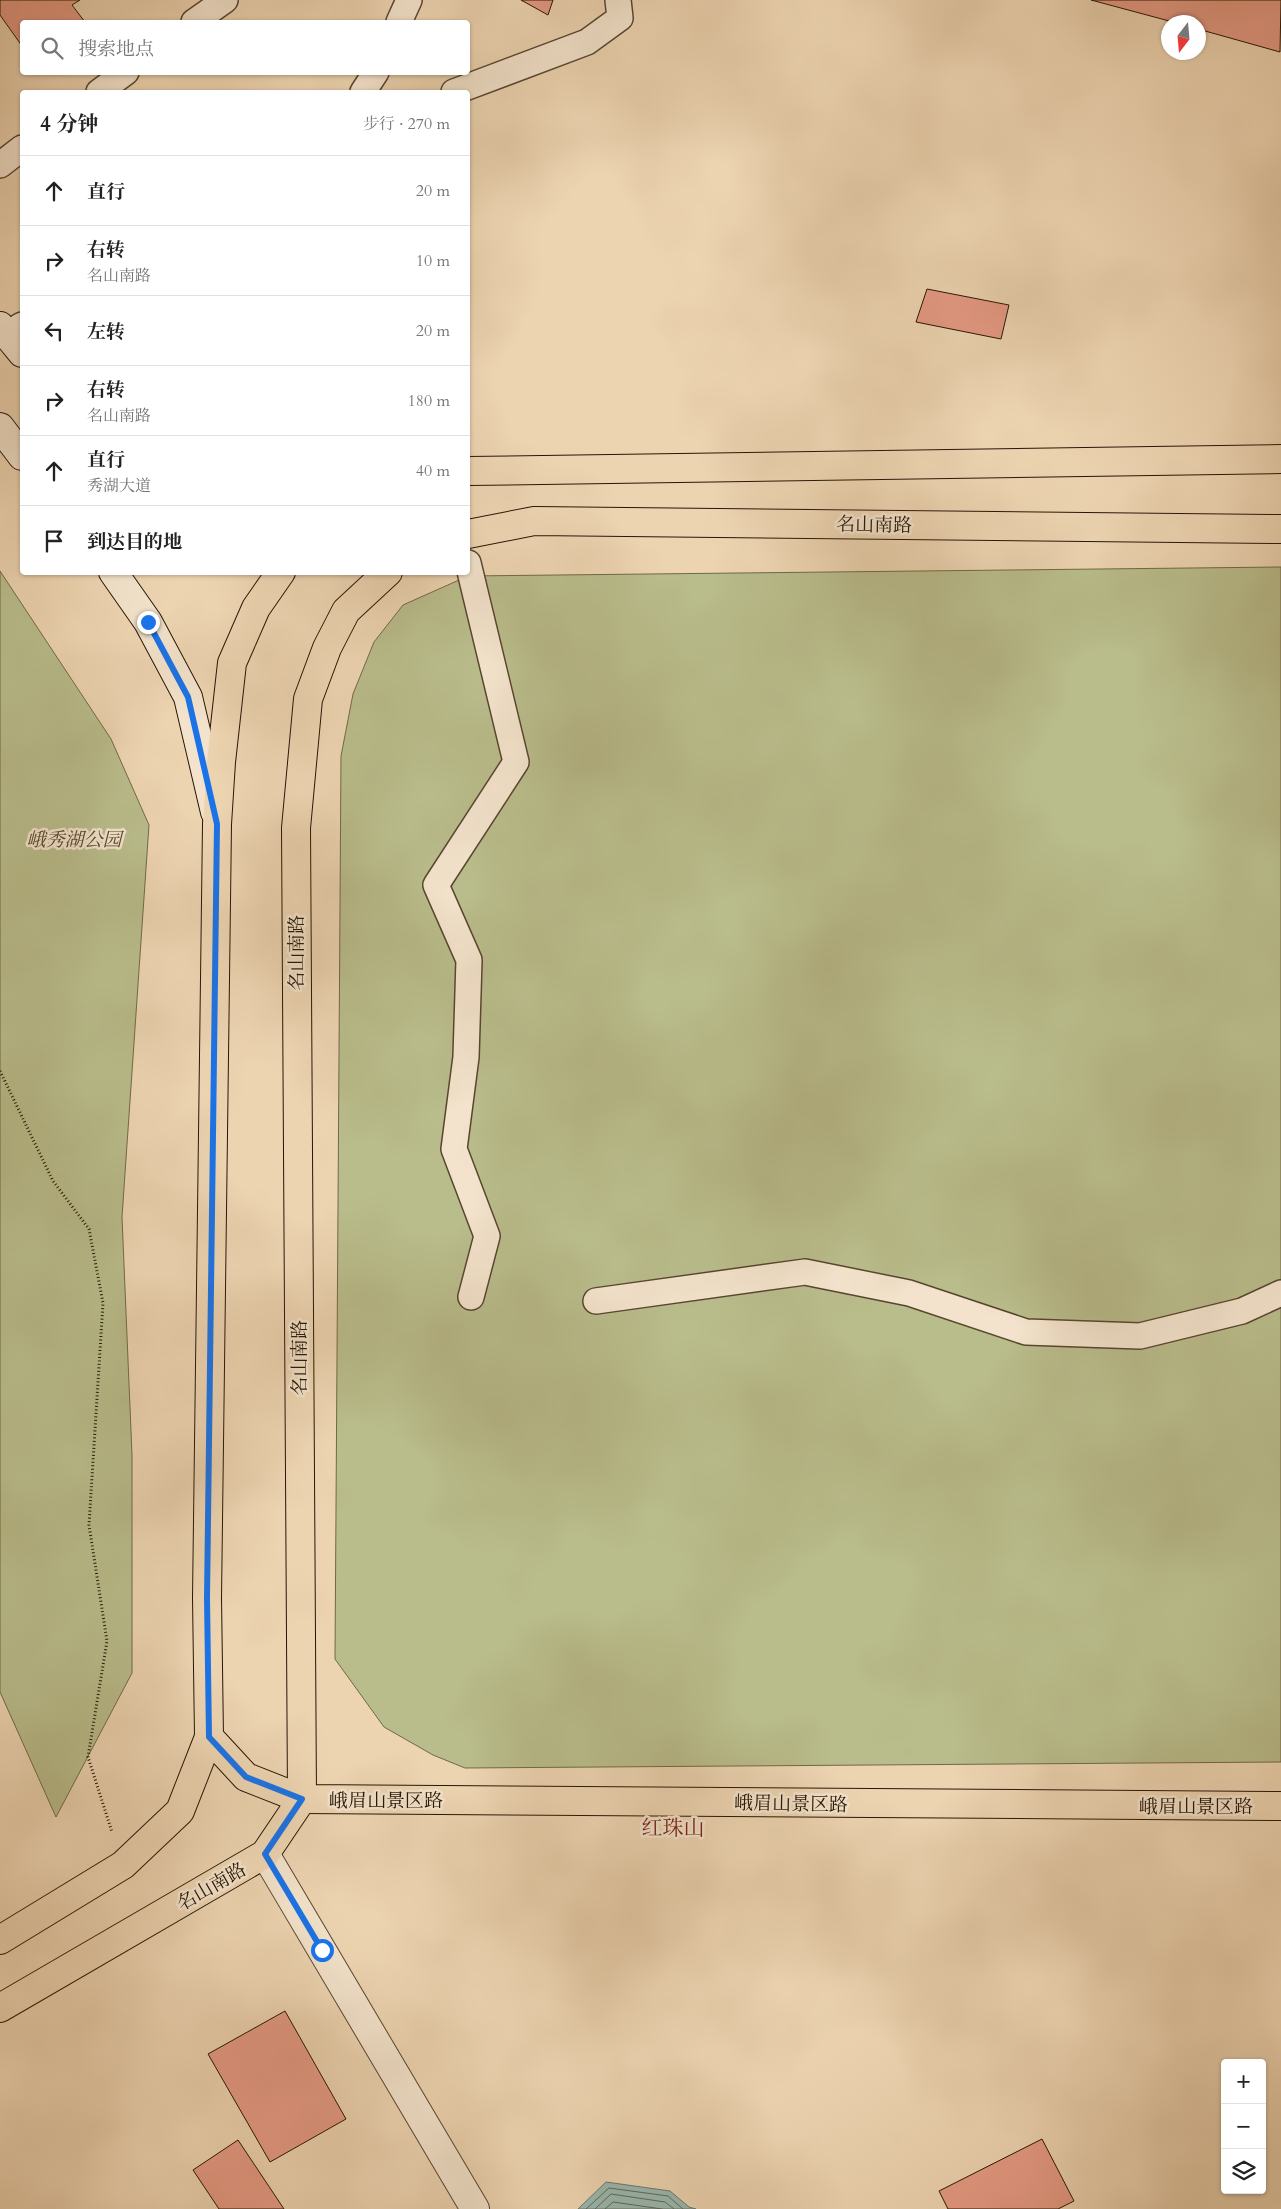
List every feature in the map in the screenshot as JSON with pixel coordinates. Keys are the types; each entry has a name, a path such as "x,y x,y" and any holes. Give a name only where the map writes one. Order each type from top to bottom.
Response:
{"main road":[{"path":"470,471 1281,459"},
{"name":"名山南路","path":"470,534 534,521 1281,529"},
{"path":"0,1940 123,1865 180,1811 209,1737 207,1598 217,824 221,762 232,663 256,608 279,575"},
{"name":"名山南路","path":"0,2008 265,1854 302,1799 296,828 308,699 327,648 346,611 385,575"},
{"path":"209,1737 246,1777 302,1799"},
{"name":"峨眉山景区路","path":"302,1799 1281,1806"}],"street":[{"path":"197,20 225,0"},
{"path":"400,20 409,0"},
{"path":"459,90 587,42 620,18 618,0"},
{"path":"102,90 122,75"},
{"path":"365,90 374,75"},
{"path":"0,165 20,150"},
{"path":"0,427 20,453"},
{"path":"470,571 516,762 436,885 469,960 466,1057 454,1149 487,1236 471,1297"},
{"path":"114,575 148,622 188,697 217,824"},
{"path":"596,1301 805,1272 909,1293 1026,1332 1140,1336 1242,1311 1281,1293"},
{"path":"265,1854 475,2209"}],"path":[{"path":"0,1071 53,1181 89,1229 103,1302 89,1525 106,1641 88,1756 123,1865"}],"green space":[{"path":"1281,567 1281,1762 465,1768 433,1755 384,1727 335,1659 341,756 353,694 374,642 403,605 468,576"},
{"name":"峨秀湖公园","path":"0,571 111,739 149,825 122,1217 132,1455 132,1673 56,1817 0,1692"}],"water":[{"path":"606,2182 670,2191 689,2207 696,2209 578,2209"}],"building":[{"path":"0,0 80,0 72,5 83,20 20,20 20,43 0,15"},
{"path":"521,0 553,0 548,15"},
{"path":"1091,0 1281,0 1280,52 1206,31 1206,15 1161,15 1161,19"},
{"path":"927,289 1009,305 1001,339 916,322"},
{"path":"285,2011 346,2119 270,2162 208,2054"},
{"path":"1042,2139 1074,2201 1058,2209 948,2209 939,2191"},
{"path":"238,2140 284,2209 219,2209 193,2170"}],"district":[{"name":"红珠山","path":"673,1828"}],"route":[{"path":"148,622 188,697 217,824 218,900 207,1598 209,1737 246,1777 302,1799 265,1854 322,1950"}]}
